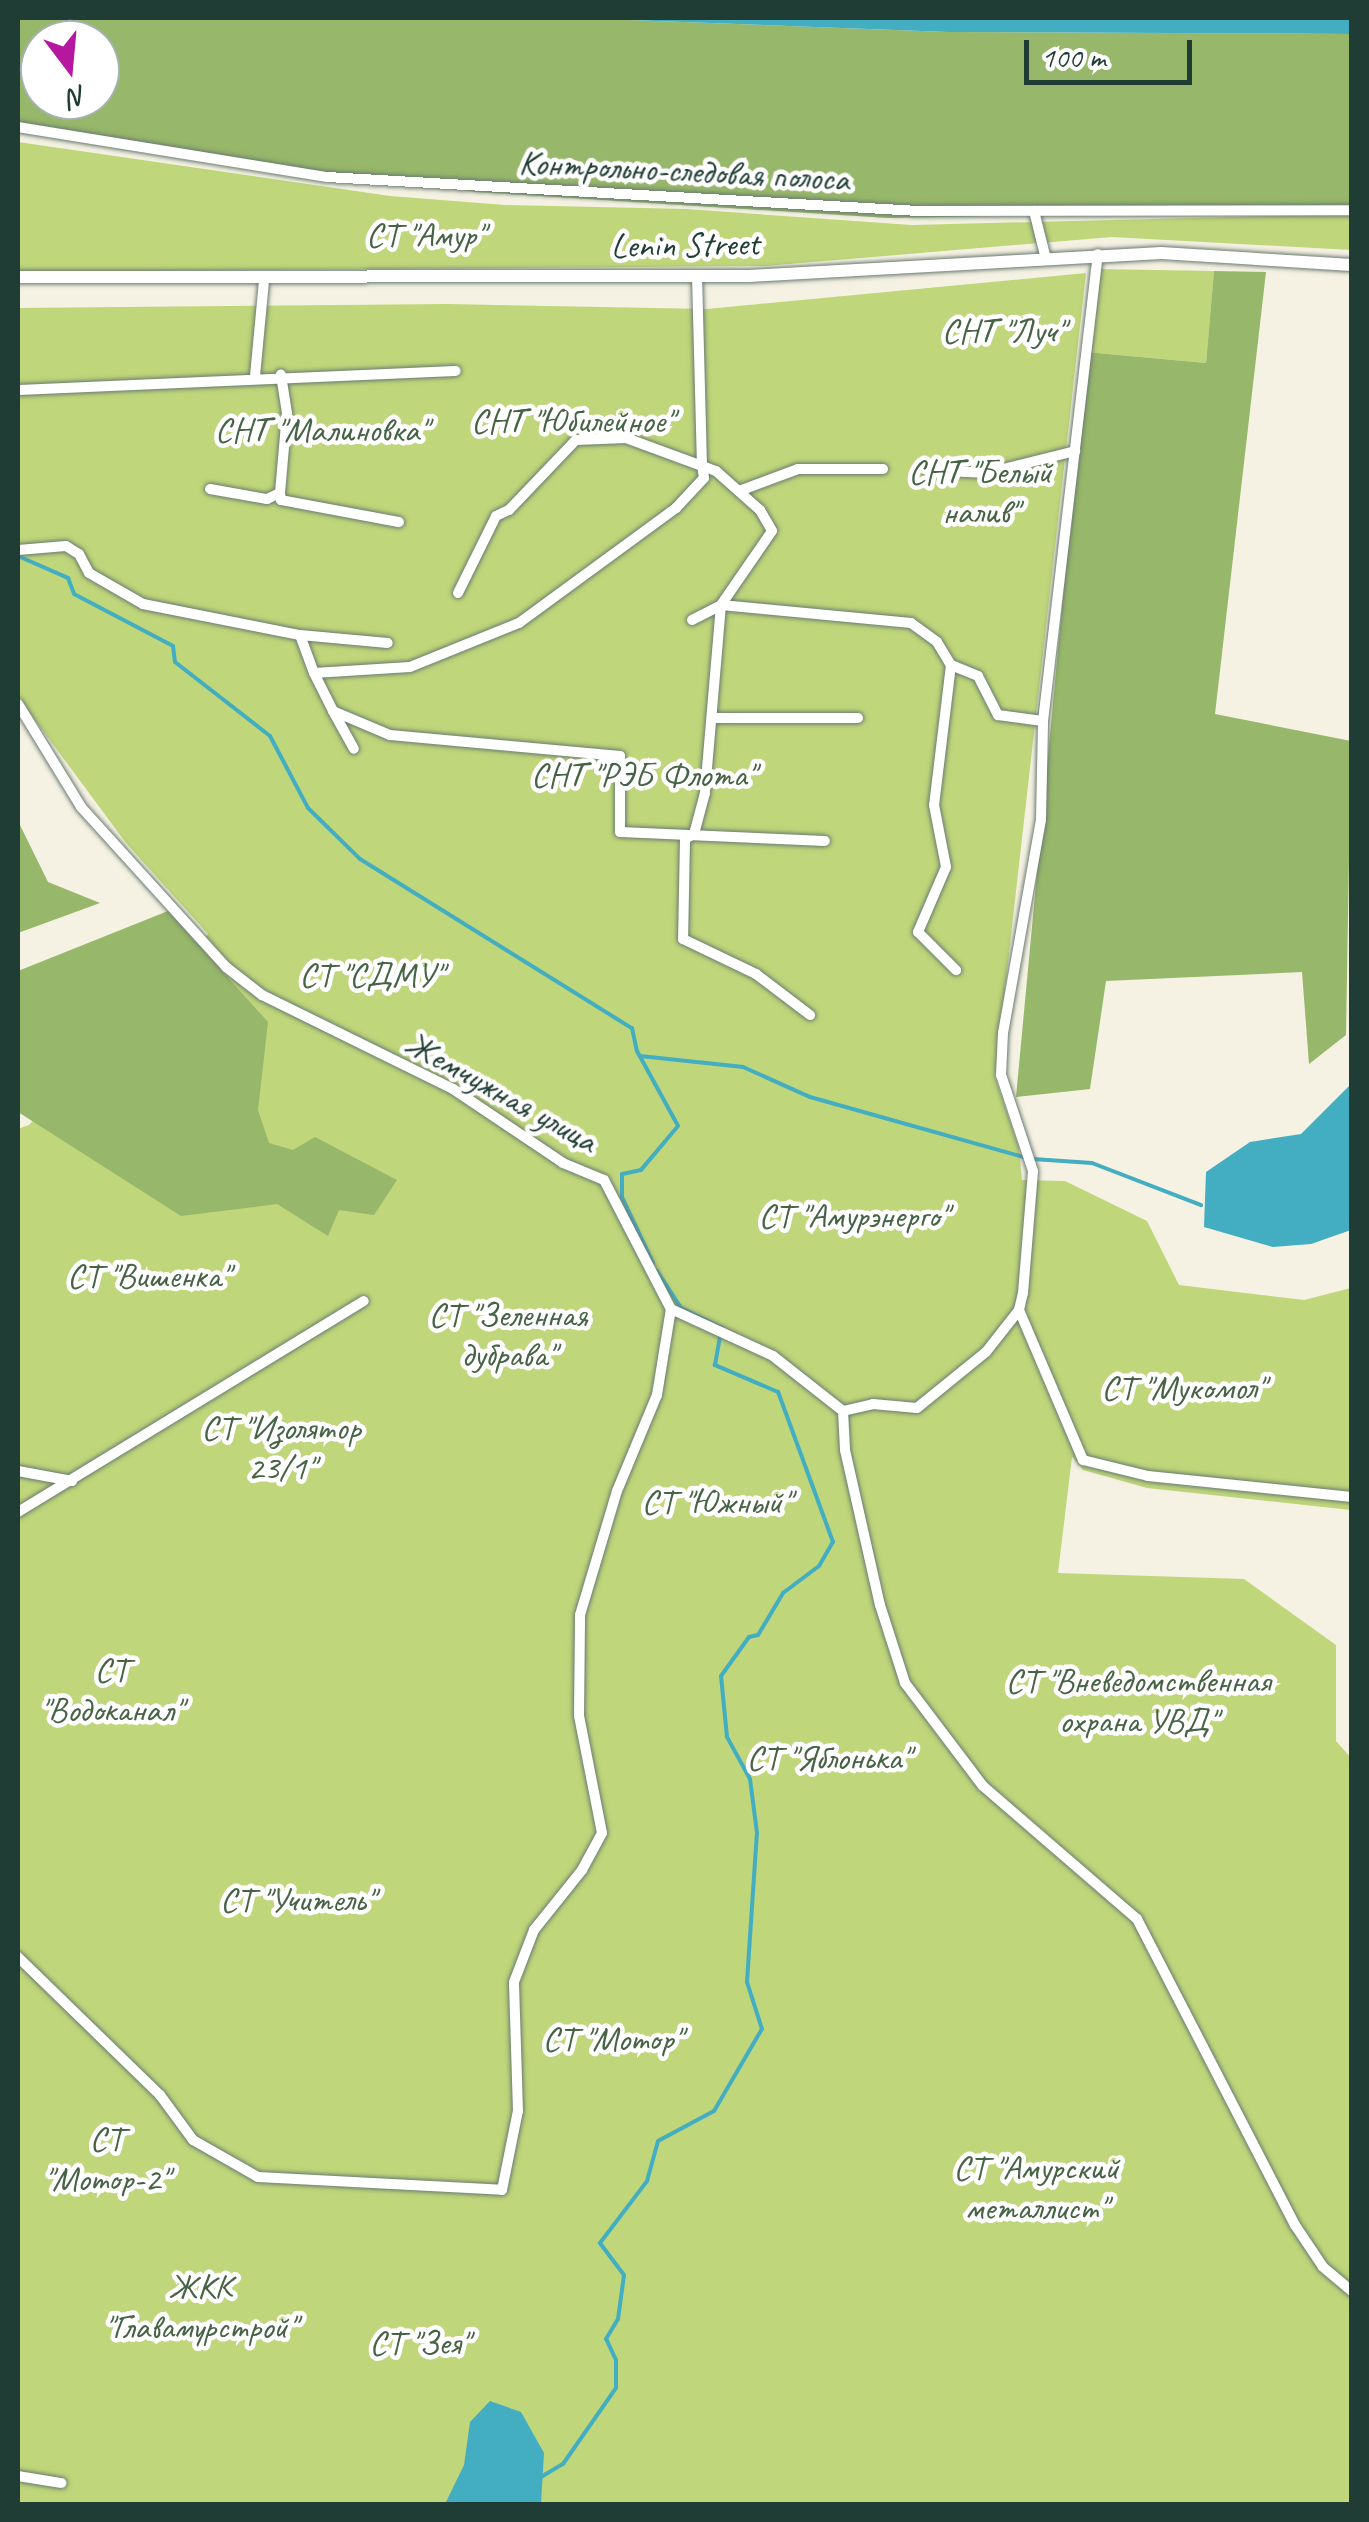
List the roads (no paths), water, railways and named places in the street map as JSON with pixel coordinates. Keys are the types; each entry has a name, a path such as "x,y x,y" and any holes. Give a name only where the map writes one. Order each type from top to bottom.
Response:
{"street":[{"name":"Контрольно-следовая полоса","path":"18,127 327,177 918,211 1352,210"},
{"path":"1034,211 1045,255"},
{"path":"1098,254 1043,721 1041,819 1001,1075 1031,1152 1033,1167 1019,1310 1083,1460 1148,1476 1352,1496"},
{"name":"Lenin Street","path":"18,277 264,280 697,275 1098,254 1226,254 1352,265"},
{"path":"314,674 410,667 519,623 676,508 704,478 697,275"},
{"path":"255,376 264,280"},
{"path":"18,390 281,374 456,371"},
{"path":"281,374 287,413 281,500 400,522"},
{"path":"458,593 496,516 532,488 548,463 576,440 626,438 702,466 739,491 772,532 721,605 692,620"},
{"path":"927,470 987,473 1075,451"},
{"path":"739,491 798,469 883,469"},
{"path":"210,489 266,498 280,494"},
{"path":"18,550 66,546 80,554 89,573 144,604 300,635 388,643"},
{"path":"721,605 911,623 937,642 951,665 978,676 998,715 1043,721"},
{"path":"721,605 714,718 694,834 685,840 683,939 756,974 810,1016"},
{"path":"300,635 314,674 354,749"},
{"path":"951,665 934,805 946,867 918,932 956,970"},
{"name":"Жемчужная улица","path":"18,704 81,807 226,967 262,994 454,1089 562,1163 604,1180 671,1309"},
{"path":"332,711 390,735 530,752 606,750 622,762 620,832 825,841"},
{"path":"714,718 858,718"},
{"path":"18,1512 73,1482 364,1301"},
{"path":"18,1957 160,2096 193,2140 258,2177 502,2190 518,2111 514,1982 534,1930 582,1870 602,1833 579,1716 580,1616 618,1491 657,1395 671,1309 723,1332 805,1377 843,1411 845,1450 880,1605 905,1682 983,1786 1138,1919 1295,2225 1324,2267 1352,2292"},
{"path":"843,1411 873,1404 917,1408 986,1352 1019,1310"},
{"path":"18,1471 73,1482"},
{"path":"18,2476 62,2483"}],"water":[{"path":"576,18 1351,18 1352,34 948,32"},
{"path":"1351,1084 1351,1230 1311,1244 1273,1247 1204,1227 1206,1172 1250,1142 1301,1134"},
{"path":"490,2401 521,2412 544,2453 541,2504 445,2504 464,2465 470,2422"}],"waterway":[{"path":"18,556 68,578 74,594 173,646 175,662 270,736 308,808 360,859 632,1028 637,1051 678,1126 641,1170 622,1174 622,1197 653,1263"},
{"path":"640,1056 743,1067 810,1097 1024,1157"},
{"path":"1033,1159 1092,1163 1201,1205"},
{"path":"657,1271 681,1308 722,1328"},
{"path":"541,2477 563,2464 616,2388 616,2360 606,2339 618,2319 624,2275 600,2243 647,2181 658,2141 714,2111 762,2029 747,1982 757,1833 750,1779 727,1737 721,1676 749,1637 758,1635 783,1593 819,1566 833,1542 778,1392 715,1365 720,1337"}],"park label":[{"name":"СТ \"Амур\"","path":"425,235"},
{"name":"СНТ \"Луч\"","path":"1003,331"},
{"name":"СНТ \"Юбилейное\"","path":"572,421"},
{"name":"СНТ \"Малиновка\"","path":"321,430"},
{"name":"СНТ \"Белый налив\"","path":"980,492"},
{"name":"СНТ \"РЭБ Флота\"","path":"643,775"},
{"name":"СТ \"СДМУ\"","path":"371,975"},
{"name":"СТ \"Амурэнерго\"","path":"853,1216"},
{"name":"СТ \"Вишенка\"","path":"148,1276"},
{"name":"СТ \"Зеленная дубрава\"","path":"508,1335"},
{"name":"СТ \"Мукомол\"","path":"1183,1388"},
{"name":"СТ \"Изолятор 23/1\"","path":"281,1448"},
{"name":"СТ \"Южный\"","path":"716,1502"},
{"name":"СТ \"Водоканал\"","path":"111,1690"},
{"name":"СТ \"Вневедомственная охрана УВД\"","path":"1138,1701"},
{"name":"СТ \"Яблонька\"","path":"828,1758"},
{"name":"СТ \"Учитель\"","path":"297,1900"},
{"name":"СТ \"Мотор\"","path":"612,2039"},
{"name":"СТ \"Мотор-2\"","path":"106,2159"},
{"name":"СТ \"Амурский металлист\"","path":"1036,2188"},
{"name":"ЖКК \"Главамурстрой\"","path":"200,2307"},
{"name":"СТ \"Зея\"","path":"419,2343"}]}
